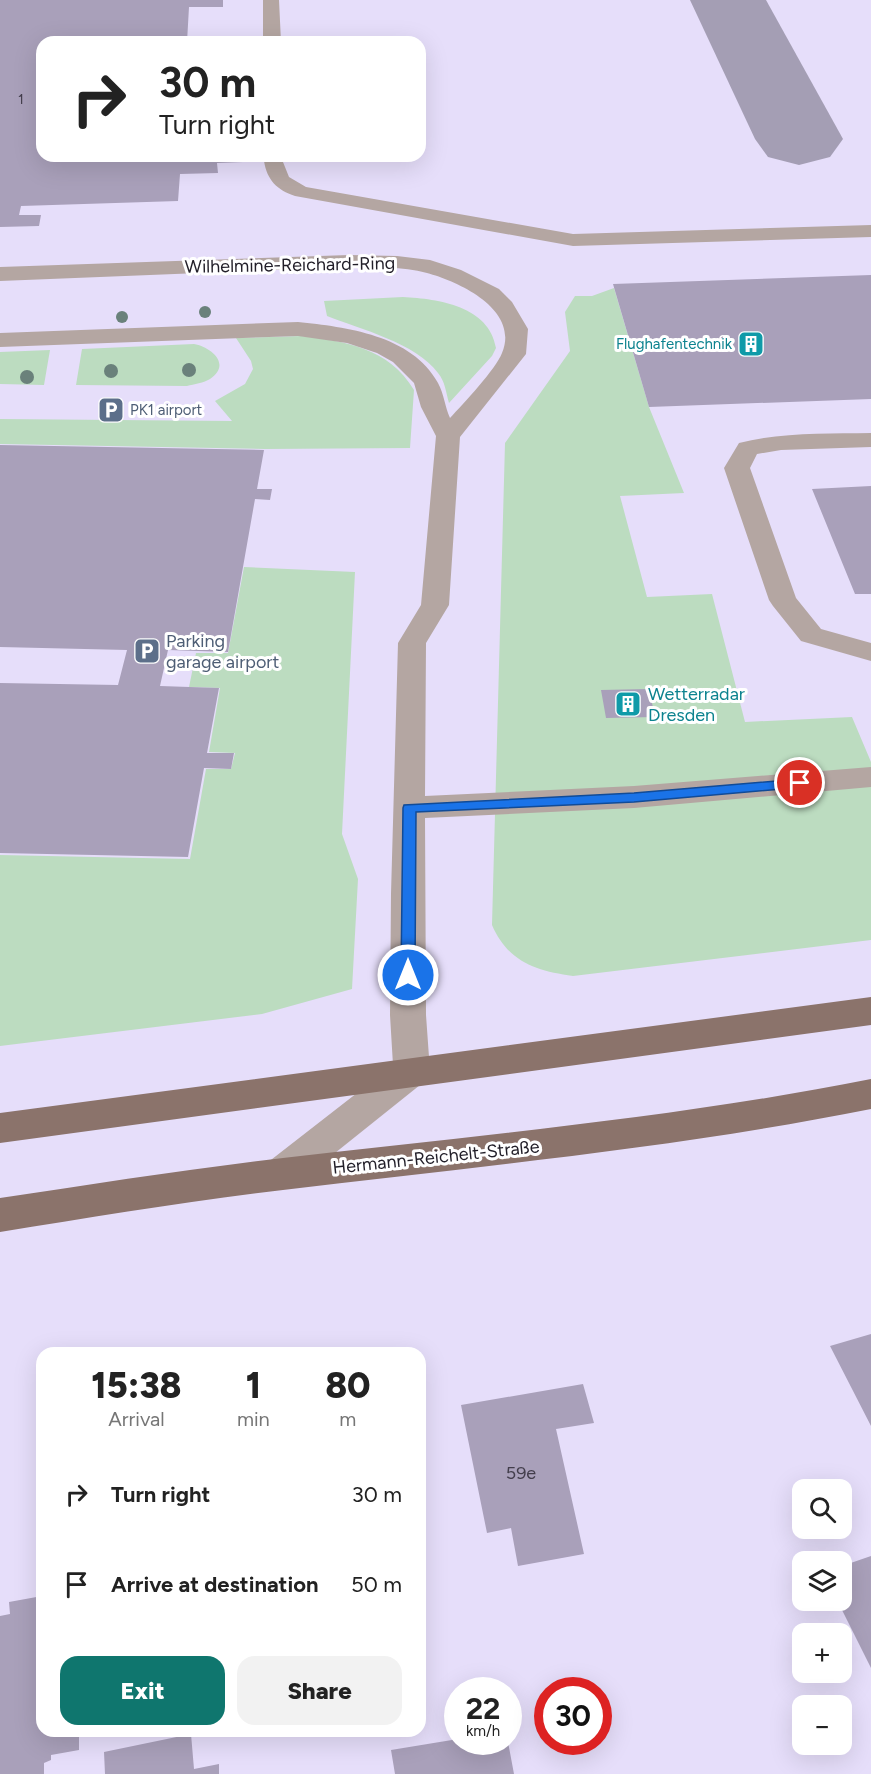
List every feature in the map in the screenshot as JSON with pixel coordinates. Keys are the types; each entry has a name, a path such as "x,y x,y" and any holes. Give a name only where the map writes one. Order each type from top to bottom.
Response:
{"main road":[{"path":"0,1128 871,1011"},
{"name":"Hermann-Reichelt-Straße","path":"0,1215 281,1174 603,1139 804,1108 871,1094"}],"street":[{"path":"271,0 272,36"},
{"path":"274,162 278,177 285,187 302,192 573,240 871,231"},
{"name":"Wilhelmine-Reichard-Ring","path":"0,274 349,261 397,262 430,267 453,275 491,294 504,306 517,329 514,354 448,436"},
{"path":"0,340 298,329 352,336 401,357 418,370 427,384 433,406 448,436 435,605 412,643 408,1015 412,1071 281,1174"},
{"path":"871,440 781,444 748,448 737,468 783,600 812,635 871,652"},
{"path":"409,808 634,797 871,777"}],"green space":[{"path":"614,288 649,407 684,493 620,496 647,597 712,594 745,722 852,717 871,762 871,940 573,976 535,967 515,956 506,948 492,925 505,443 570,351 565,312 575,296 592,296"},
{"path":"403,297 432,300 460,308 473,314 484,323 491,334 496,348 492,356 449,403 442,380 428,362 387,338 327,316 324,301"},
{"path":"301,336 365,349 392,365 404,376 414,390 410,448 265,449 0,444 0,419 232,421 215,401 245,384 253,369 251,361 236,338"},
{"path":"194,344 212,352 219,362 216,373 205,382 187,386 76,385 82,349"},
{"path":"50,350 44,385 0,384 0,352"},
{"path":"244,567 355,572 342,834 358,879 352,989 262,1014 0,1046 0,855 190,859 206,769 231,769 235,753 209,752 220,688 189,687 196,653 228,653"}],"building":[{"path":"0,0 223,0 223,7 189,7 187,36 36,36 36,162 242,162 217,163 218,173 180,174 178,201 21,206 19,215 41,215 39,226 0,227"},
{"name":"Flughafentechnik","path":"871,275 871,399 649,407 613,284"},
{"name":"Parking garage airport","path":"0,445 264,450 257,489 272,489 270,500 255,499 228,652 168,650 160,686 219,688 207,753 234,753 231,769 204,768 188,857 0,853 0,683 118,685 127,650 0,647"},
{"path":"871,486 871,594 855,594 812,489"},
{"name":"Wetterradar Dresden","path":"649,689 655,717 606,718 601,690"},
{"path":"871,1334 871,1426 830,1346"},
{"path":"583,1384 594,1423 556,1429 584,1554 518,1566 511,1528 487,1533 461,1405"},
{"path":"871,1556 871,1668 852,1630 852,1623 848,1623 842,1611 852,1611 852,1563"},
{"path":"36,1597 36,1737 79,1737 79,1750 51,1755 51,1760 44,1763 44,1774 0,1774 0,1616 10,1614 9,1602"},
{"path":"176,1737 191,1737 194,1769 219,1764 219,1774 105,1774 104,1752"},
{"path":"444,1741 444,1755 510,1755 514,1774 395,1774 391,1750"}],"taxiway":[{"path":"728,0 799,139"}],"place":[{"name":"Flughafentechnik","path":"751,344"},
{"name":"PK1 airport","path":"111,410"},
{"name":"Parking garage airport","path":"147,651"},
{"name":"Wetterradar Dresden","path":"628,704"}],"route":[{"path":"408,975 409,808 634,797 800,783"}]}
